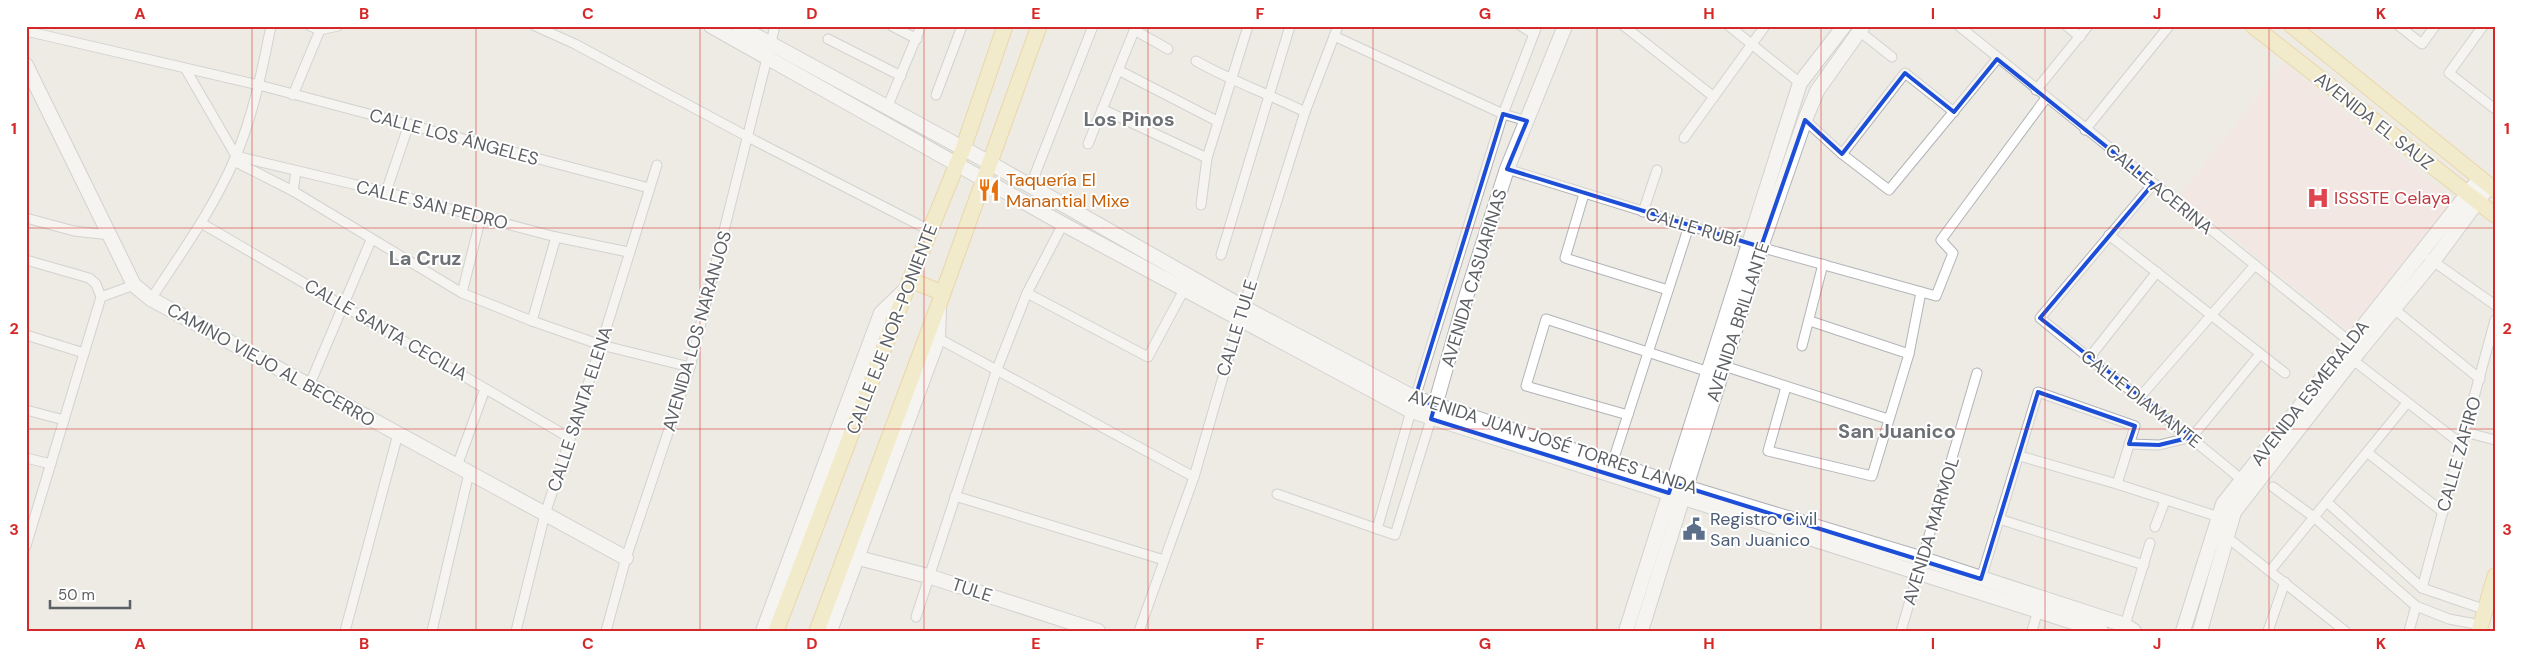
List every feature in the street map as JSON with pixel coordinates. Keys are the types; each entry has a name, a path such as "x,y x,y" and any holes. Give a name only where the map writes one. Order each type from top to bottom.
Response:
{"main road":[{"path":"711,26 768,50"},
{"path":"738,26 768,50"},
{"name":"CALLE EJE NOR-PONIENTE","path":"776,631 957,164 1006,26"},
{"name":"CALLE EJE NOR-PONIENTE","path":"817,631 852,556 933,336 941,298 1039,26"},
{"name":"AVENIDA CASUARINAS","path":"1431,419 1508,170 1565,26"},
{"name":"AVENIDA BRILLANTE","path":"1626,631 1724,366 1800,83 1844,26"},
{"name":"AVENIDA EL SAUZ","path":"2292,26 2488,185"},
{"name":"AVENIDA EL SAUZ","path":"2256,27 2495,216"},
{"name":"AVENIDA BRILLANTE","path":"1642,631 1709,372 1755,246 1816,91 1861,29"},
{"name":"AVENIDA JUAN JOSÉ TORRES LANDA","path":"768,50 887,108 990,163 1241,312 1413,404 1431,419 1677,490 1922,566 2040,605 2129,628"},
{"name":"AVENIDA JUAN JOSÉ TORRES LANDA","path":"768,50 984,180 1063,224 1185,288 1241,312"},
{"name":"CAMINO VIEJO AL BECERRO","path":"26,65 134,285 151,298 309,386 626,558"},
{"name":"AVENIDA ESMERALDA","path":"2200,631 2234,512 2354,351 2420,255 2488,185"},
{"name":"AVENIDA ESMERALDA","path":"2182,631 2223,504 2354,351 2394,309 2434,260 2473,199"},
{"path":"764,631 881,313 909,284 941,298"},
{"name":"AVENIDA JUAN JOSÉ TORRES LANDA","path":"1413,404 1435,404 1612,464 1677,490"},
{"path":"830,631 852,556"},
{"name":"TULE","path":"852,556 928,576 1098,631"},
{"name":"AVENIDA JUAN JOSÉ TORRES LANDA","path":"1922,566 1981,579 2101,631"},
{"path":"2480,628 2495,576"}],"street":[{"path":"151,298 200,223 235,159 259,85 271,26"},
{"path":"310,26 320,30 338,26"},
{"path":"535,26 575,44 748,137 930,230"},
{"name":"AVENIDA LOS NARANJOS","path":"606,631 626,558 690,367 775,26"},
{"path":"892,26 917,39"},
{"path":"887,108 921,26"},
{"path":"936,95 962,26"},
{"path":"1030,187 1093,26"},
{"path":"1201,205 1207,158 1217,120 1248,26"},
{"path":"1221,255 1290,26"},
{"name":"CALLE TULE","path":"1139,631 1194,477 1241,312 1305,112 1338,26"},
{"path":"1521,26 1536,30"},
{"path":"1624,26 1636,30 1714,97"},
{"path":"1729,26 1800,83"},
{"path":"1684,138 1765,26"},
{"name":"CALLE ACERINA","path":"1959,26 1997,59 2255,266 2354,351 2407,403 2460,443"},
{"path":"2067,26 2080,37"},
{"path":"2036,90 2088,26"},
{"path":"2085,130 2169,26"},
{"path":"2399,26 2422,44 2435,26"},
{"path":"2483,26 2449,72 2495,109"},
{"path":"1088,144 1136,28 1168,49"},
{"path":"1861,29 1892,57"},
{"name":"CALLE LOS ÁNGELES","path":"26,30 259,85 649,188"},
{"path":"293,95 320,30"},
{"name":"AVENIDA CASUARINAS","path":"1431,419 1395,534 1377,529 1413,404 1503,114 1536,30"},
{"path":"1334,36 1503,114 1527,121"},
{"path":"828,39 901,76"},
{"path":"1805,120 1842,154 1890,190 1997,59"},
{"path":"1196,61 1231,80 1269,94 1305,112"},
{"path":"185,68 235,159 293,191 370,240 462,293 532,321 601,345 690,367"},
{"path":"1118,70 1217,120"},
{"path":"1842,154 1905,72 1954,112"},
{"name":"CALLE RUBÍ","path":"1508,170 1755,246 1936,296 1953,253 1941,240 2046,98"},
{"path":"1102,109 1207,158"},
{"path":"386,192 408,124"},
{"name":"CALLE SAN PEDRO","path":"235,159 386,192 556,237 628,252"},
{"name":"CALLE SANTA ELENA","path":"516,631 545,514 601,345 628,252 657,165"},
{"path":"1644,212 1658,170"},
{"path":"293,191 296,171"},
{"path":"2153,184 2110,235 2285,373"},
{"path":"1584,194 1565,258 1668,290"},
{"path":"26,218 74,231 110,235"},
{"path":"462,293 481,218"},
{"name":"CALLE SANTA CECILIA","path":"200,223 570,438"},
{"path":"916,617 997,369 1027,293 1063,224"},
{"path":"1612,464 1689,226"},
{"name":"CALLE DIAMANTE","path":"2110,235 2040,318 2139,398 2192,437 2242,480"},
{"path":"532,321 556,237"},
{"path":"309,386 370,240"},
{"path":"2420,255 2434,260 2495,305"},
{"path":"26,260 89,278 96,284 102,298 29,529 26,546"},
{"path":"1802,346 1810,321 1823,264"},
{"path":"2139,398 2210,314 2255,266"},
{"path":"2089,358 2157,272"},
{"path":"102,298 134,285"},
{"path":"1027,293 1148,357 1185,288"},
{"path":"1786,387 1768,451 1872,476 1909,354 1921,292"},
{"path":"2394,309 2480,379"},
{"path":"1628,414 1526,386 1546,319 1709,372"},
{"name":"CALLE ZAFIRO","path":"2422,588 2495,320"},
{"path":"1810,321 1909,354"},
{"path":"26,335 84,353"},
{"path":"933,336 1194,477"},
{"path":"2129,444 2158,445 2192,437 2260,354"},
{"path":"1724,366 1888,419"},
{"name":"AVENIDA MARMOL","path":"1901,631 1922,566 1977,374"},
{"path":"432,631 463,470 485,389"},
{"path":"1981,579 2038,392 2135,426 2117,484"},
{"path":"2270,571 2328,503 2407,403"},
{"path":"26,410 64,420"},
{"path":"2465,432 2495,440"},
{"path":"345,631 398,434"},
{"path":"2368,453 2443,512"},
{"path":"2020,456 2117,484 2219,517"},
{"path":"26,458 51,464"},
{"path":"2273,487 2315,518 2416,606 2449,619 2480,628"},
{"path":"1277,494 1377,529"},
{"path":"955,496 1164,560"},
{"path":"2154,527 2165,501"},
{"path":"2328,503 2422,588 2486,610"},
{"path":"2000,519 2144,564"},
{"path":"2228,538 2346,631"},
{"path":"2129,628 2150,544"},
{"path":"2206,560 2220,564"},
{"path":"2268,631 2285,582"},
{"path":"2032,631 2040,605"},
{"path":"2409,631 2416,606"}],"highlighted area":[{"path":"1997,59 2153,184 2040,318 2192,437 2159,445 2129,444 2135,426 2038,392 1981,579 1672,483 1669,493 1431,419 1435,405 1415,398 1503,114 1527,121 1507,169 1761,247 1805,120 1842,154 1905,73 1954,112"}],"shaded area":[{"name":"ISSSTE Celaya","path":"2283,63 2456,201 2350,332 2180,195"}],"place":[{"name":"Taquería El Manantial Mixe","path":"989,190"},
{"name":"ISSSTE Celaya","path":"2318,198"},
{"name":"Registro Civil San Juanico","path":"1694,529"}],"district":[{"name":"Los Pinos","path":"1129,119"},
{"name":"La Cruz","path":"425,258"},
{"name":"San Juanico","path":"1897,431"}]}
